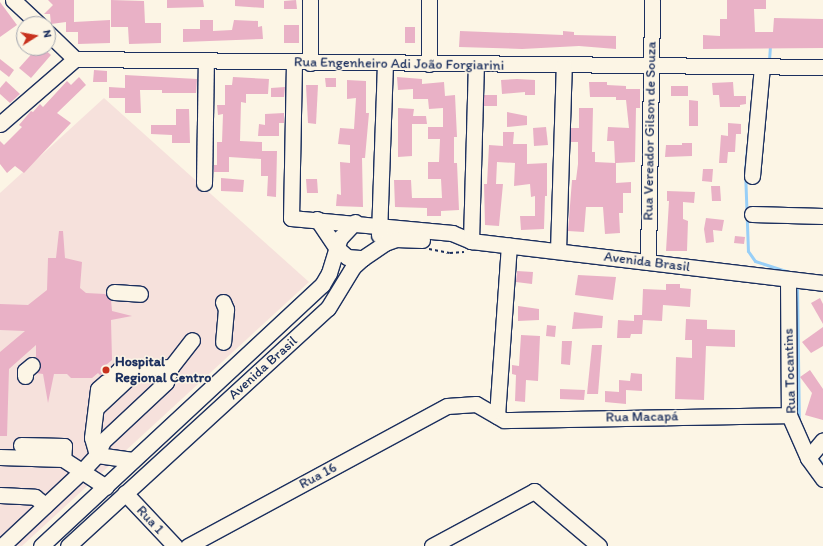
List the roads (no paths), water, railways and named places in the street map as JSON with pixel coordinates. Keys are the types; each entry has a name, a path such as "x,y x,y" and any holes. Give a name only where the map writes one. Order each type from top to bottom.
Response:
{"street":[{"path":"13,0 30,16"},
{"path":"310,0 310,63"},
{"path":"429,0 429,64"},
{"name":"Rua Vereador Gilson de Souza","path":"648,262 652,0"},
{"path":"2,119 75,59 56,41"},
{"name":"Rua Engenheiro Adi João Forgiarini","path":"75,59 386,64 823,67"},
{"path":"204,183 206,62"},
{"name":"Avenida Brasil","path":"294,63 291,218 354,222 452,234 471,241"},
{"path":"375,249 379,225 386,64"},
{"path":"471,241 476,64"},
{"path":"558,251 564,65"},
{"path":"752,176 762,67"},
{"path":"752,214 823,216"},
{"path":"317,219 336,247 347,257 363,258"},
{"name":"Avenida Brasil","path":"41,546 322,285 329,272 336,247 344,230 354,222"},
{"name":"Avenida Brasil","path":"68,546 328,308 353,267 385,243 406,238 451,243 471,241 823,283"},
{"path":"497,416 509,245"},
{"name":"Rua Tocantins","path":"788,279 789,415 808,458 823,479"},
{"path":"114,292 140,294"},
{"path":"223,302 226,309 223,342"},
{"path":"2,546 97,455 103,441 166,382 171,367 192,340"},
{"path":"97,455 92,438 98,389 120,369 140,367 171,367"},
{"path":"96,408 140,367"},
{"name":"Rua Macapá","path":"448,406 476,404 504,420 789,415"},
{"name":"Rua 16","path":"188,546 448,406"},
{"path":"159,437 172,451"},
{"path":"808,458 823,440"},
{"path":"21,445 64,446 63,459"},
{"path":"97,455 133,460"},
{"path":"0,457 63,459 106,486"},
{"path":"432,546 534,491 538,492 599,546"},
{"name":"Rua 1","path":"125,493 175,546"},
{"path":"0,496 35,497 45,505"}],"waterway":[{"path":"769,60 770,45"},
{"path":"747,148 745,170 748,251 755,261 795,274"},
{"path":"797,285 799,422"},
{"path":"816,455 823,465"}],"place":[{"name":"Hospital Regional Centro","path":"106,370"}]}
